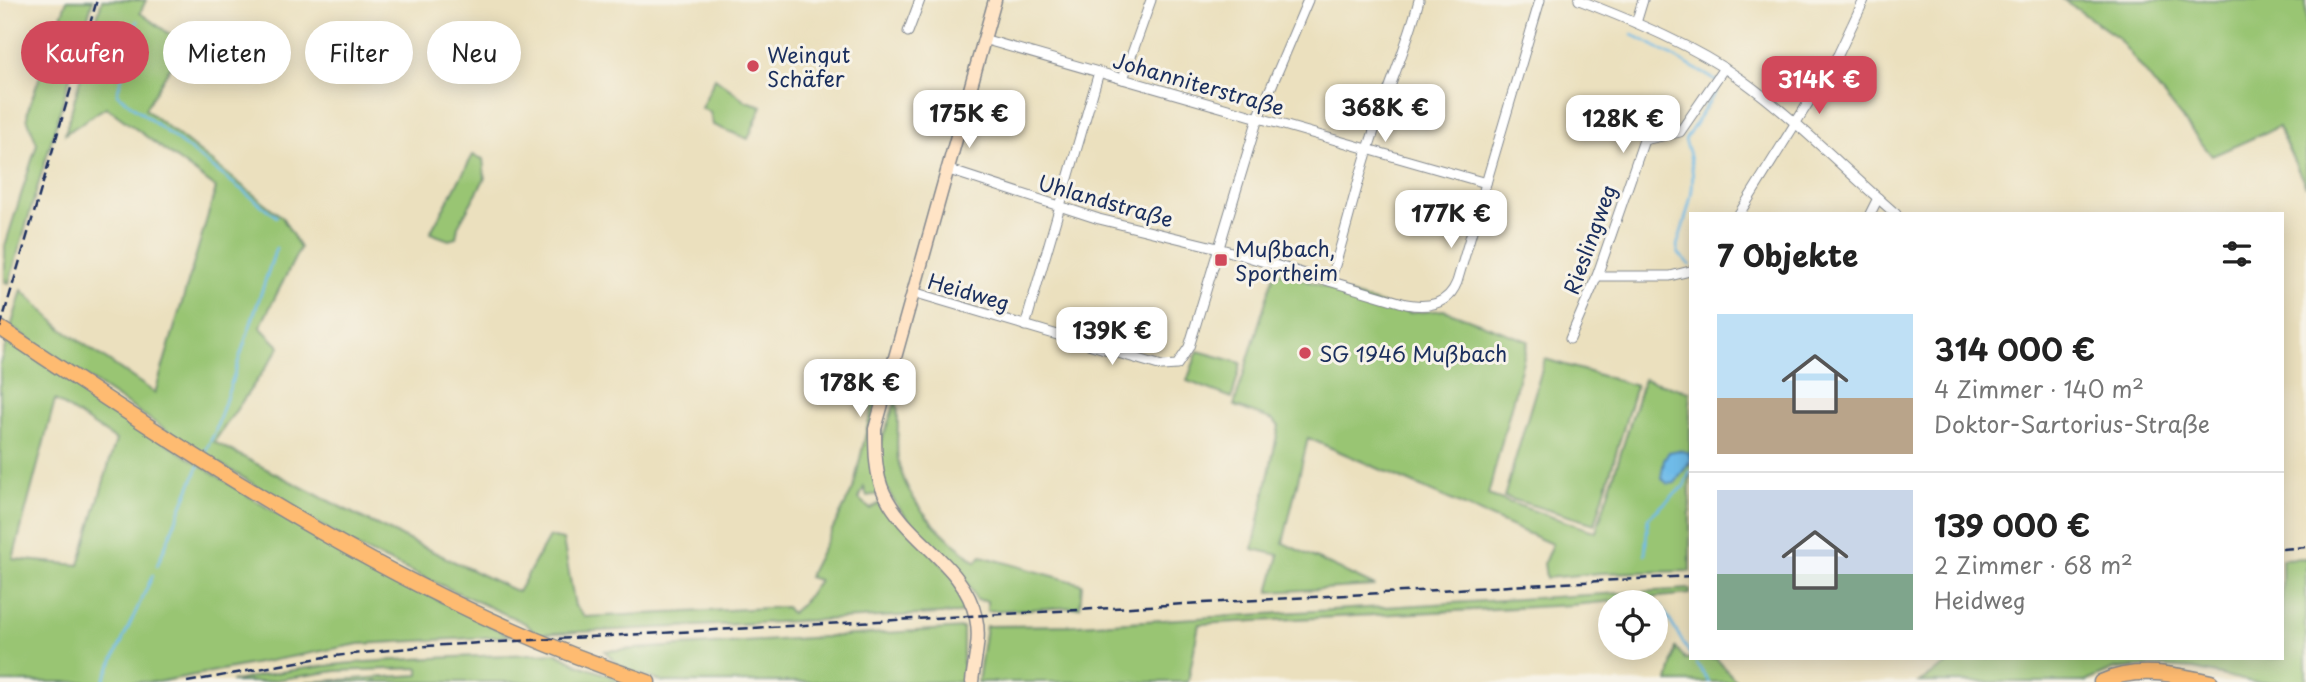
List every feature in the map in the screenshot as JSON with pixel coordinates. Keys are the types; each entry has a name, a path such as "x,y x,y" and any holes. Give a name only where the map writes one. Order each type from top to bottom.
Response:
{"main road":[{"path":"0,328 208,466 348,549 509,628 648,682"},
{"path":"2101,682 2121,674 2154,672 2211,682"}],"street":[{"path":"908,32 920,0"},
{"path":"970,682 978,631 972,602 958,576 905,523 891,505 880,483 877,449 884,424 885,399 913,292 995,0"},
{"path":"1123,79 1151,0"},
{"path":"1218,248 1258,118 1308,0"},
{"path":"1330,281 1348,226 1367,150 1406,46 1419,0"},
{"path":"1486,183 1540,0"},
{"path":"1579,0 1636,23 1724,68 1796,124 1894,212"},
{"path":"1636,23 1643,0"},
{"path":"1740,212 1839,55 1864,0"},
{"name":"Johanniterstraße","path":"983,39 1486,183"},
{"name":"Rieslingweg","path":"1570,339 1597,276 1644,140 1680,132 1724,68"},
{"path":"1025,326 1099,72"},
{"name":"Uhlandstraße","path":"946,170 1127,227 1218,248 1418,306 1436,305 1446,299 1457,282 1486,183"},
{"path":"1871,212 1878,198"},
{"name":"Heidweg","path":"913,292 1162,366 1177,365 1189,346 1218,248"},
{"path":"1597,276 1670,276 1689,271"}],"green space":[{"path":"67,0 93,0 87,21 60,21"},
{"path":"102,0 146,0 140,13 163,29 163,79 145,109 282,217 300,248 260,327 280,347 214,442 360,517 518,592 549,537 563,540 575,606 585,617 786,607 791,613 801,605 819,580 808,577 853,489 877,386 881,388 880,494 867,496 864,487 859,499 870,509 883,501 951,574 970,608 959,613 537,634 525,623 355,546 181,440 11,327 22,290 62,329 155,393 216,188 106,107 65,134 79,84 149,84 149,21 96,21"},
{"path":"2064,0 2306,0 2306,187 2278,127 2212,156 2117,37"},
{"path":"715,78 746,101 762,106 748,139 713,125 710,112 701,108"},
{"path":"37,84 68,84 9,283 5,282 5,246 37,144 27,118"},
{"path":"473,155 483,159 485,178 458,226 456,238 449,240 430,233"},
{"path":"1275,271 1410,313 1444,310 1528,341 1488,495 1596,532 1644,379 1689,392 1689,571 1600,573 1546,578 1544,563 1552,544 1308,438 1283,543 1375,586 1269,592 1279,555 1253,549 1279,426 1273,420 1234,406"},
{"path":"7,341 258,502 342,552 511,636 359,644 158,682 0,682 0,363","holes":["55,400 116,440 79,565 13,559"]},
{"path":"1198,351 1241,363 1232,398 1187,381"},
{"path":"1545,359 1636,386 1595,524 1504,497"},
{"path":"896,399 897,452 902,475 917,504 928,517 976,562 981,556 1082,584 1080,607 987,611 987,601 976,600 951,562 916,528 888,491 881,470 881,445"},
{"path":"2306,558 2306,682 2252,682 2194,669 2154,666 2115,669 2085,682 1919,682 1953,660 2284,660 2284,559"},
{"path":"1689,589 1689,594 1668,596 1668,590"},
{"path":"1598,594 1598,603 1572,605 1199,624 1188,682 978,682 986,626 1077,625"},
{"path":"963,628 963,682 663,682 624,667 605,651"},
{"path":"1676,647 1685,659 1718,660 1737,682 1668,682"},
{"path":"557,653 579,665 628,682 306,682 419,675 419,668 336,671 262,682 231,682 352,663"}],"water":[{"path":"1679,450 1689,453 1689,462 1675,483 1668,484 1661,478 1664,460 1669,452"}],"waterway":[{"path":"1632,34 1721,83 1685,140 1693,181 1677,246 1679,254 1689,264"},
{"path":"120,84 117,94 277,217"},
{"path":"203,456 215,432 276,248"},
{"path":"157,566 199,465"},
{"path":"1645,555 1648,518 1684,486 1689,474"},
{"path":"103,682 153,575"},
{"path":"1668,618 1689,652"},
{"path":"1697,664 1709,682"}],"railway":[{"path":"0,328 97,0"},
{"path":"2284,549 2306,547"},
{"path":"187,682 325,657 427,646 1689,576"}],"place":[{"name":"Weingut Schäfer","path":"753,66"},
{"name":"Mußbach, Sportheim","path":"1221,260"},
{"name":"SG 1946 Mußbach","path":"1305,353"}]}
